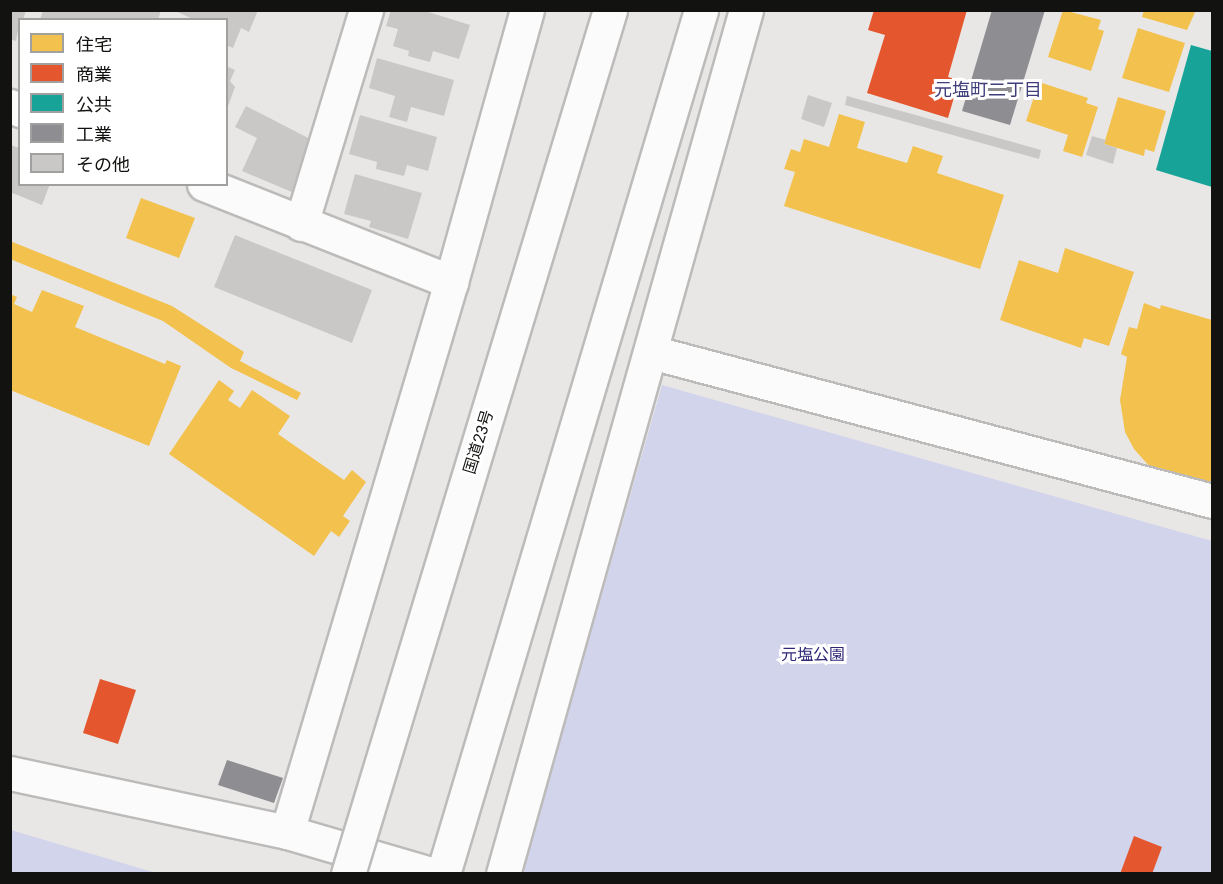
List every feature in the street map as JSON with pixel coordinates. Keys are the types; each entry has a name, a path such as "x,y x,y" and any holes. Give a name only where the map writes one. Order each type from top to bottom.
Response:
{"main road":[{"path":"300,224 366,10"},
{"path":"287,832 451,282 527,10"},
{"name":"国道23号","path":"348,873 610,10"},
{"path":"443,873 701,10"},
{"path":"503,873 746,10"},
{"path":"209,186 451,282"},
{"path":"651,352 1212,501"},
{"path":"10,773 287,832 431,873"}],"green space":[{"name":"元塩公園","path":"662,385 1212,541 1212,873 526,874 523,869"},
{"path":"11,830 156,873 11,873"}],"building: 住宅":[{"path":"1063,10 1101,20 1098,29 1104,31 1091,71 1048,57"},
{"path":"1144,10 1196,10 1187,30 1142,17"},
{"path":"1138,28 1185,43 1169,92 1122,78"},
{"path":"1039,82 1088,98 1086,103 1098,107 1082,157 1063,151 1068,135 1026,121"},
{"path":"1118,97 1166,111 1154,152 1145,149 1144,156 1104,144"},
{"path":"839,114 865,122 857,148 907,163 913,146 943,156 937,173 1004,195 980,269 784,206 795,172 784,169 791,149 800,152 804,139 829,147"},
{"path":"141,198 195,218 179,258 126,238"},
{"path":"10,241 172,306 244,352 240,361 301,393 297,400 231,368 163,321 10,259"},
{"path":"1065,248 1134,272 1109,346 1084,338 1081,348 1000,320 1019,260 1058,273"},
{"path":"42,290 84,306 75,327 165,364 167,360 181,366 149,446 10,390 10,294 17,297 14,304 32,312"},
{"path":"1144,303 1160,309 1161,305 1212,320 1212,488 1151,468 1134,449 1125,432 1120,400 1127,357 1121,354 1129,327 1137,329"},
{"path":"219,380 234,391 228,400 240,408 252,390 290,416 278,434 344,480 352,470 366,482 343,516 350,521 339,537 331,531 314,556 169,454"}],"building: 商業":[{"path":"874,10 967,10 948,77 959,80 948,118 867,93 885,35 868,30"},
{"path":"100,679 136,690 118,744 83,733"},
{"path":"1134,836 1162,847 1152,874 1120,874"}],"building: 公共":[{"path":"1191,45 1212,51 1212,187 1156,170"}],"building: 工業":[{"path":"992,10 1045,10 1010,125 962,111"},
{"path":"227,760 283,778 274,803 218,785"}],"building: その他":[{"path":"10,10 26,10 24,18 18,18 16,41 10,39"},
{"path":"43,10 161,10 159,18 41,18"},
{"path":"173,10 258,10 249,32 241,28 233,48 228,46 228,18 191,18"},
{"path":"391,10 422,10 470,25 459,59 433,51 430,62 408,56 409,51 393,46 398,29 386,26"},
{"path":"377,58 454,80 444,116 411,107 407,122 389,117 395,96 369,88"},
{"path":"228,67 235,70 230,81 235,87 228,106"},
{"path":"808,95 832,103 824,127 801,119"},
{"path":"847,96 1041,150 1039,159 845,105"},
{"path":"246,106 314,141 294,193 242,171 257,138 235,127"},
{"path":"360,115 437,137 428,171 407,165 404,176 376,169 377,162 349,154"},
{"path":"1092,136 1106,140 1104,144 1117,148 1113,164 1086,155"},
{"path":"10,145 18,147 18,186 49,186 42,205 10,192"},
{"path":"355,174 422,193 408,239 369,227 371,221 344,214"},
{"path":"235,235 372,290 352,343 214,287"}],"district":[{"name":"元塩町二丁目","path":"988,90"}]}
